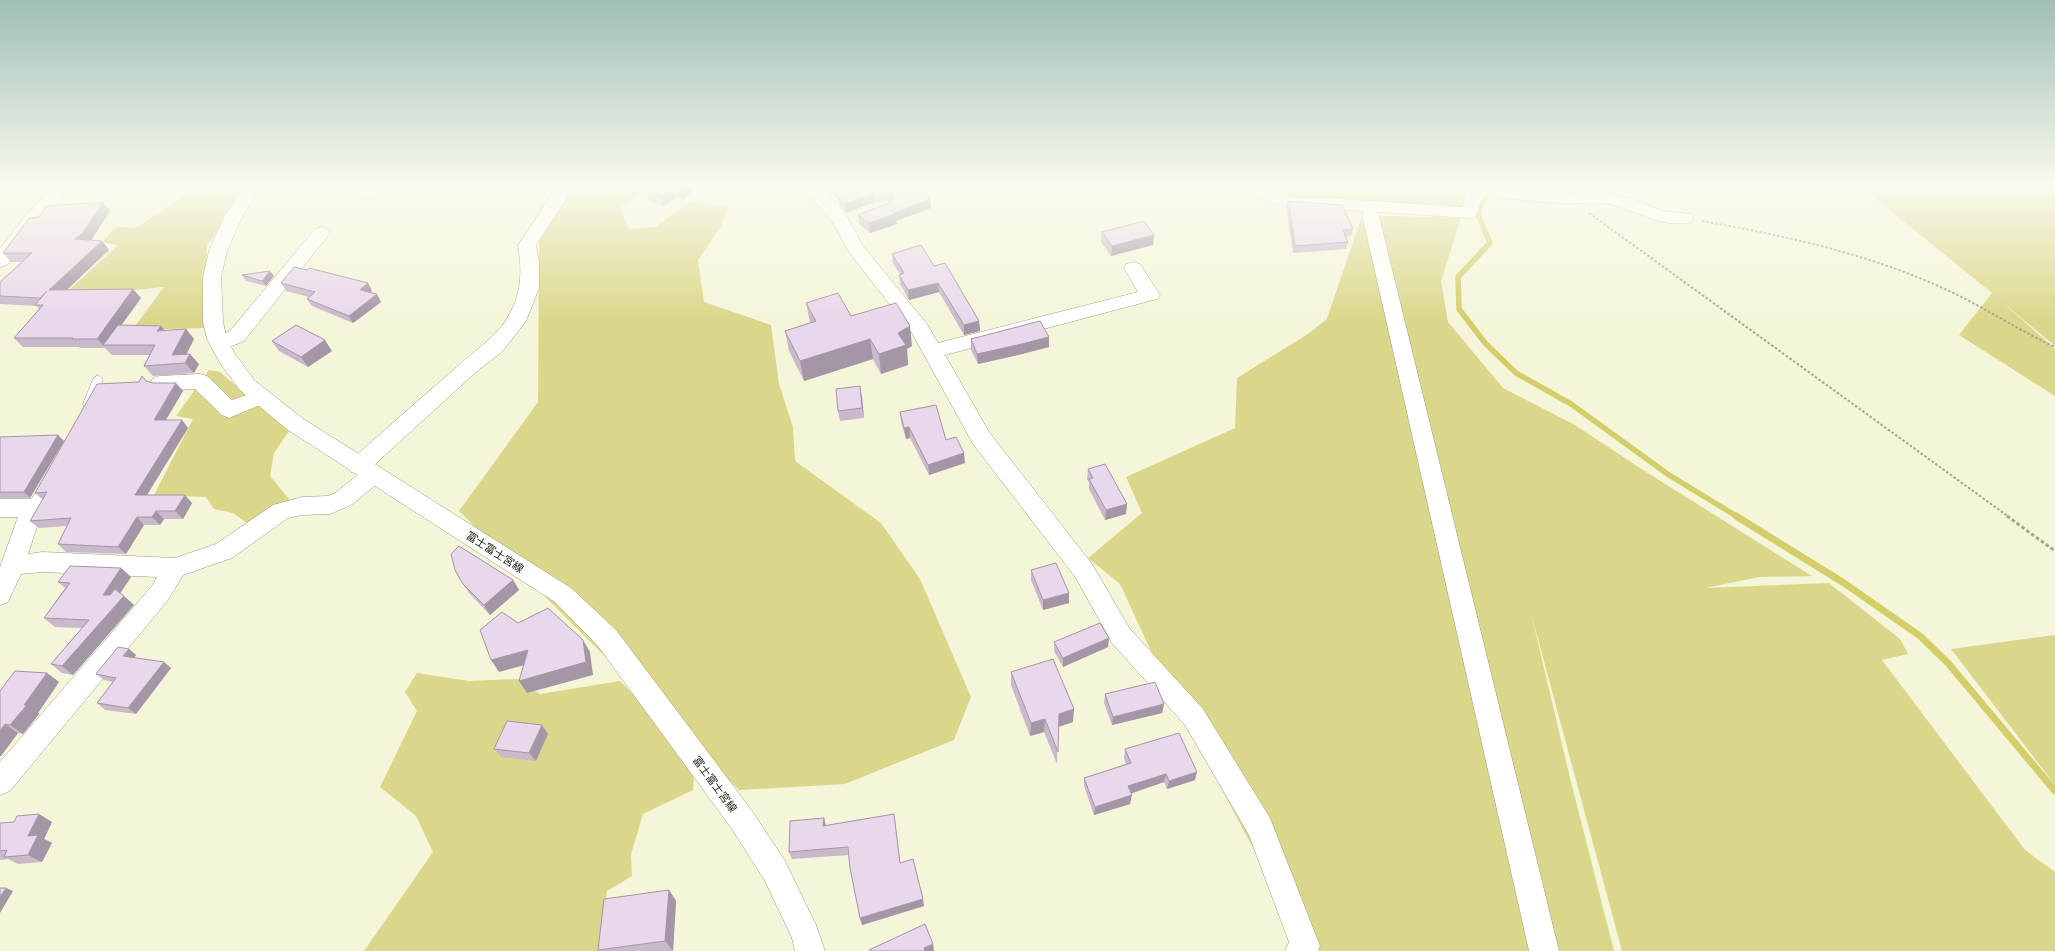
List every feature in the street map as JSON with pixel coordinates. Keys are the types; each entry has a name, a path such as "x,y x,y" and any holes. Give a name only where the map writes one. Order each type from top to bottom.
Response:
{"street":[{"path":"0,261 23,231"},
{"name":"富士富士宮線","path":"227,231 218,251 212,277 213,322 220,344 227,358 247,385 295,424 563,595 608,638 737,814 775,871 806,936 810,951"},
{"path":"12,566 42,562 175,568 224,551 281,511 302,506 330,505 343,499 367,470 469,366 495,347 519,316 530,288 530,263 527,245 536,231"},
{"path":"851,231 855,248 920,329 981,438 1084,571 1121,636 1194,717 1260,828 1304,949"},
{"path":"1375,231 1544,951"},
{"path":"220,344 237,336 320,232"},
{"path":"933,351 1150,295 1133,268"},
{"path":"160,383 200,381 229,410 260,397"},
{"path":"0,508 32,508 12,566 0,594"},
{"path":"0,782 160,593 175,568"}],"lane":[{"path":"84,414 98,379"},
{"path":"32,508 51,475"}],"path":[{"path":"1615,231 2055,551"},
{"path":"1759,231 1828,246 1895,268 1947,290 2055,346"}],"shaded area":[{"path":"112,231 217,231 207,245 205,328 132,330 164,287 116,292 68,291 118,245 102,242"},
{"path":"539,231 717,231 698,260 704,302 771,325 779,384 793,427 795,461 881,523 920,579 971,697 954,740 845,784 739,790 459,511 538,402"},
{"path":"1356,231 1457,231 1441,281 1448,322 1503,388 1575,425 1643,470 1812,576 1760,577 1705,588 1829,583 1900,639 1908,654 1882,660 2025,850 2055,872 2055,951 1622,951 1531,613 1570,778 1614,951 1303,951 1305,946 1168,688 1120,584 1088,558 1142,513 1126,477 1235,428 1237,378 1308,334 1327,319"},
{"path":"1916,231 2055,231 2055,346 2001,301 2055,349 2055,396 1959,335 1992,293"},
{"path":"209,370 220,372 289,431 274,453 270,476 293,504 277,505 247,523 233,513 214,509 206,497 154,495 193,419 176,416"},
{"path":"2055,635 2055,785 1951,649"},
{"path":"417,673 469,681 518,679 540,694 620,681 695,757 693,790 643,814 631,854 632,876 607,891 599,951 364,951 433,852 416,816 380,787 417,711 405,692"}],"building":[{"path":"19,231 84,231 75,239 102,241 49,290 133,289 97,339 14,338 43,305 35,305 47,291 40,298 0,296 0,282 32,253 3,253"},
{"path":"1151,231 1154,235 1112,246 1102,232"},
{"path":"1293,231 1344,231 1348,242 1295,246"},
{"path":"921,245 934,266 945,263 979,321 964,325 938,283 908,290 899,275 904,273 892,254"},
{"path":"294,267 307,270 309,268 368,283 360,290 377,294 349,316 307,299 315,292 281,283"},
{"path":"270,271 262,281 242,275"},
{"path":"838,293 851,316 896,303 910,326 898,333 906,345 879,354 870,339 800,361 785,331 816,321 806,303"},
{"path":"1040,321 1049,337 977,354 971,339"},
{"path":"118,325 161,326 157,331 186,329 172,355 190,354 185,363 144,366 155,345 103,345"},
{"path":"296,325 325,340 301,357 272,341"},
{"path":"142,376 146,381 153,383 176,383 154,420 182,420 135,495 185,495 175,511 156,511 152,517 137,517 118,547 58,544 71,518 30,521 47,492 35,493 97,384 139,382"},
{"path":"860,386 862,408 838,411 836,389"},
{"path":"936,405 946,440 956,437 964,453 928,465 909,427 904,428 900,412"},
{"path":"58,435 24,492 0,492 0,437"},
{"path":"1105,464 1127,504 1106,510 1089,479 1093,478 1088,469"},
{"path":"459,546 513,580 484,605 463,584 455,570 451,554"},
{"path":"1056,563 1069,593 1043,600 1031,570"},
{"path":"70,566 121,568 103,595 110,595 115,589 124,596 62,666 51,664 89,620 44,618 70,583 58,582"},
{"path":"548,608 583,640 586,662 519,681 528,650 491,660 480,630 502,612 518,623"},
{"path":"1100,623 1109,638 1063,658 1054,642"},
{"path":"118,647 129,649 123,656 164,662 128,708 97,703 116,678 96,674"},
{"path":"1053,659 1074,709 1059,714 1058,752 1045,719 1031,723 1011,672"},
{"path":"15,671 47,673 24,705 27,705 10,725 5,724 0,731 0,691"},
{"path":"1155,682 1164,704 1113,717 1105,694"},
{"path":"507,721 542,725 529,753 494,749"},
{"path":"1179,733 1197,772 1169,781 1166,774 1128,786 1132,795 1095,807 1084,778 1131,763 1125,749"},
{"path":"39,814 28,836 38,835 28,855 4,857 7,850 0,851 0,823 14,822 17,816"},
{"path":"894,814 900,863 913,859 923,899 860,918 850,868 848,847 789,852 790,821 824,818 823,826"},
{"path":"0,888 6,888 0,897"},
{"path":"669,890 665,941 598,950 604,899"},
{"path":"925,924 933,944 924,948 925,951 869,950"}],"waterway":[{"path":"1485,231 1490,243 1458,277 1459,309 1485,343 1516,373 1571,404 1669,475 1738,517"},
{"path":"1736,516 1844,583 1920,636 1948,663 2055,791"}]}
